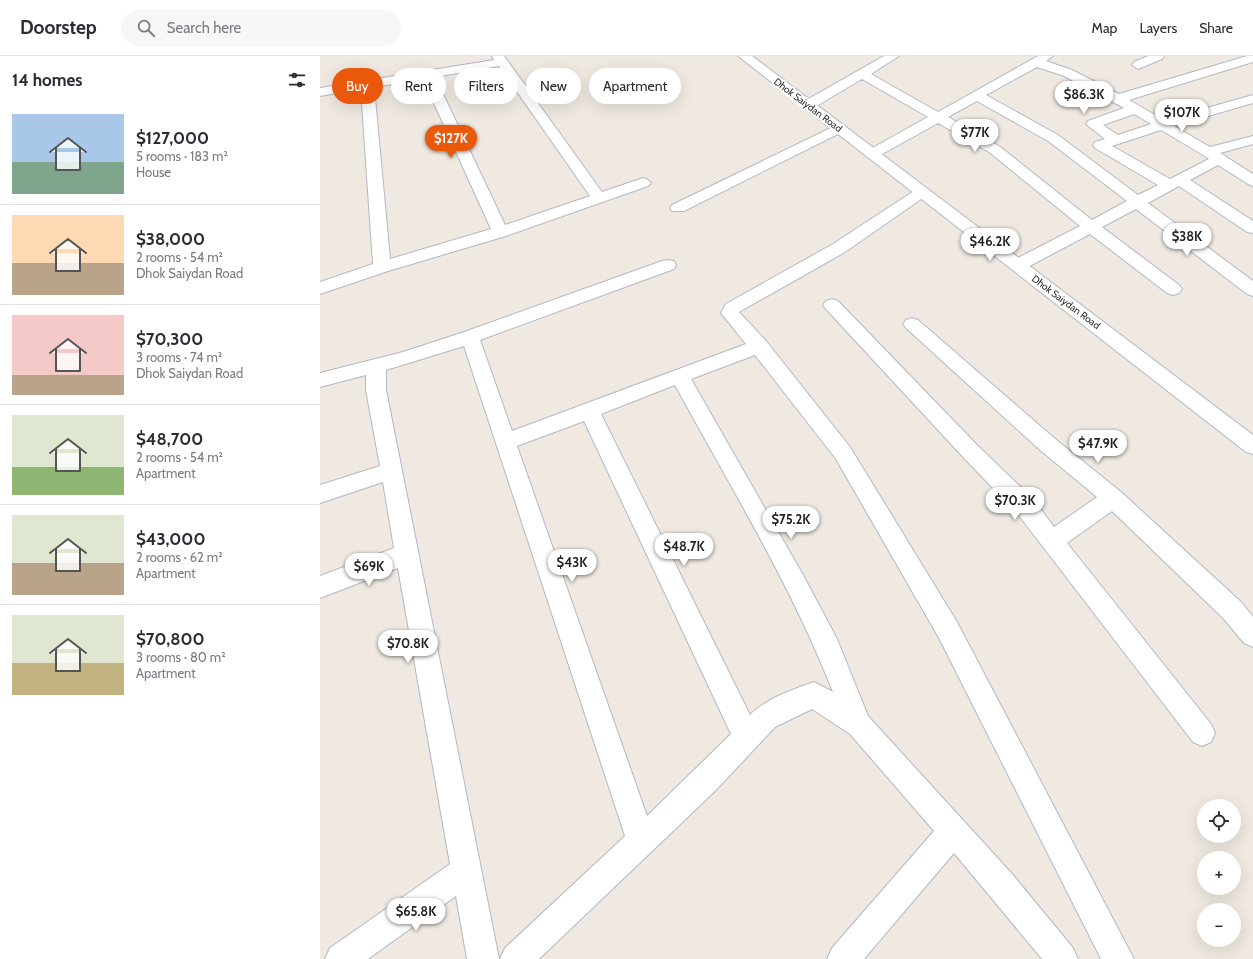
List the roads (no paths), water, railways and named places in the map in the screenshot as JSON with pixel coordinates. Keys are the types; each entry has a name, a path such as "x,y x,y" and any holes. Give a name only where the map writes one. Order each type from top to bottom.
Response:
{"street":[{"name":"Dhok Saiydan Road","path":"744,56 1253,446"},
{"path":"808,105 893,56"},
{"path":"1138,65 1158,56"},
{"path":"1118,99 1253,58"},
{"path":"446,70 500,59 599,198"},
{"path":"872,154 1042,59 1118,99 1253,181"},
{"path":"862,74 994,149 1091,227 1173,289"},
{"path":"320,92 332,90"},
{"path":"976,95 1053,138 1139,201 1253,290"},
{"path":"1253,100 1162,125 1100,145 1175,182 1253,228"},
{"path":"369,104 382,267"},
{"path":"441,104 500,232"},
{"path":"1116,140 1093,124 1135,109"},
{"path":"678,208 839,128"},
{"path":"1018,266 1175,182 1213,156 1253,140"},
{"path":"320,288 382,267 500,232 643,183"},
{"path":"922,192 839,248 732,308 730,314 759,346 843,452 948,630 1118,959"},
{"path":"320,380 470,337 668,265"},
{"path":"832,305 970,451 1026,506 1202,733"},
{"path":"912,324 1046,444 1113,498 1232,610 1253,635"},
{"path":"470,337 641,841"},
{"path":"506,442 759,346"},
{"path":"376,365 376,390 483,959"},
{"path":"680,376 825,642 858,725"},
{"path":"588,411 747,738"},
{"path":"320,494 391,471"},
{"path":"1053,540 1113,498"},
{"path":"320,586 406,554"},
{"path":"516,959 706,780 766,718 793,703 814,695 858,725 954,832 1062,959"},
{"path":"843,959 954,832"},
{"path":"341,959 466,871"}]}
